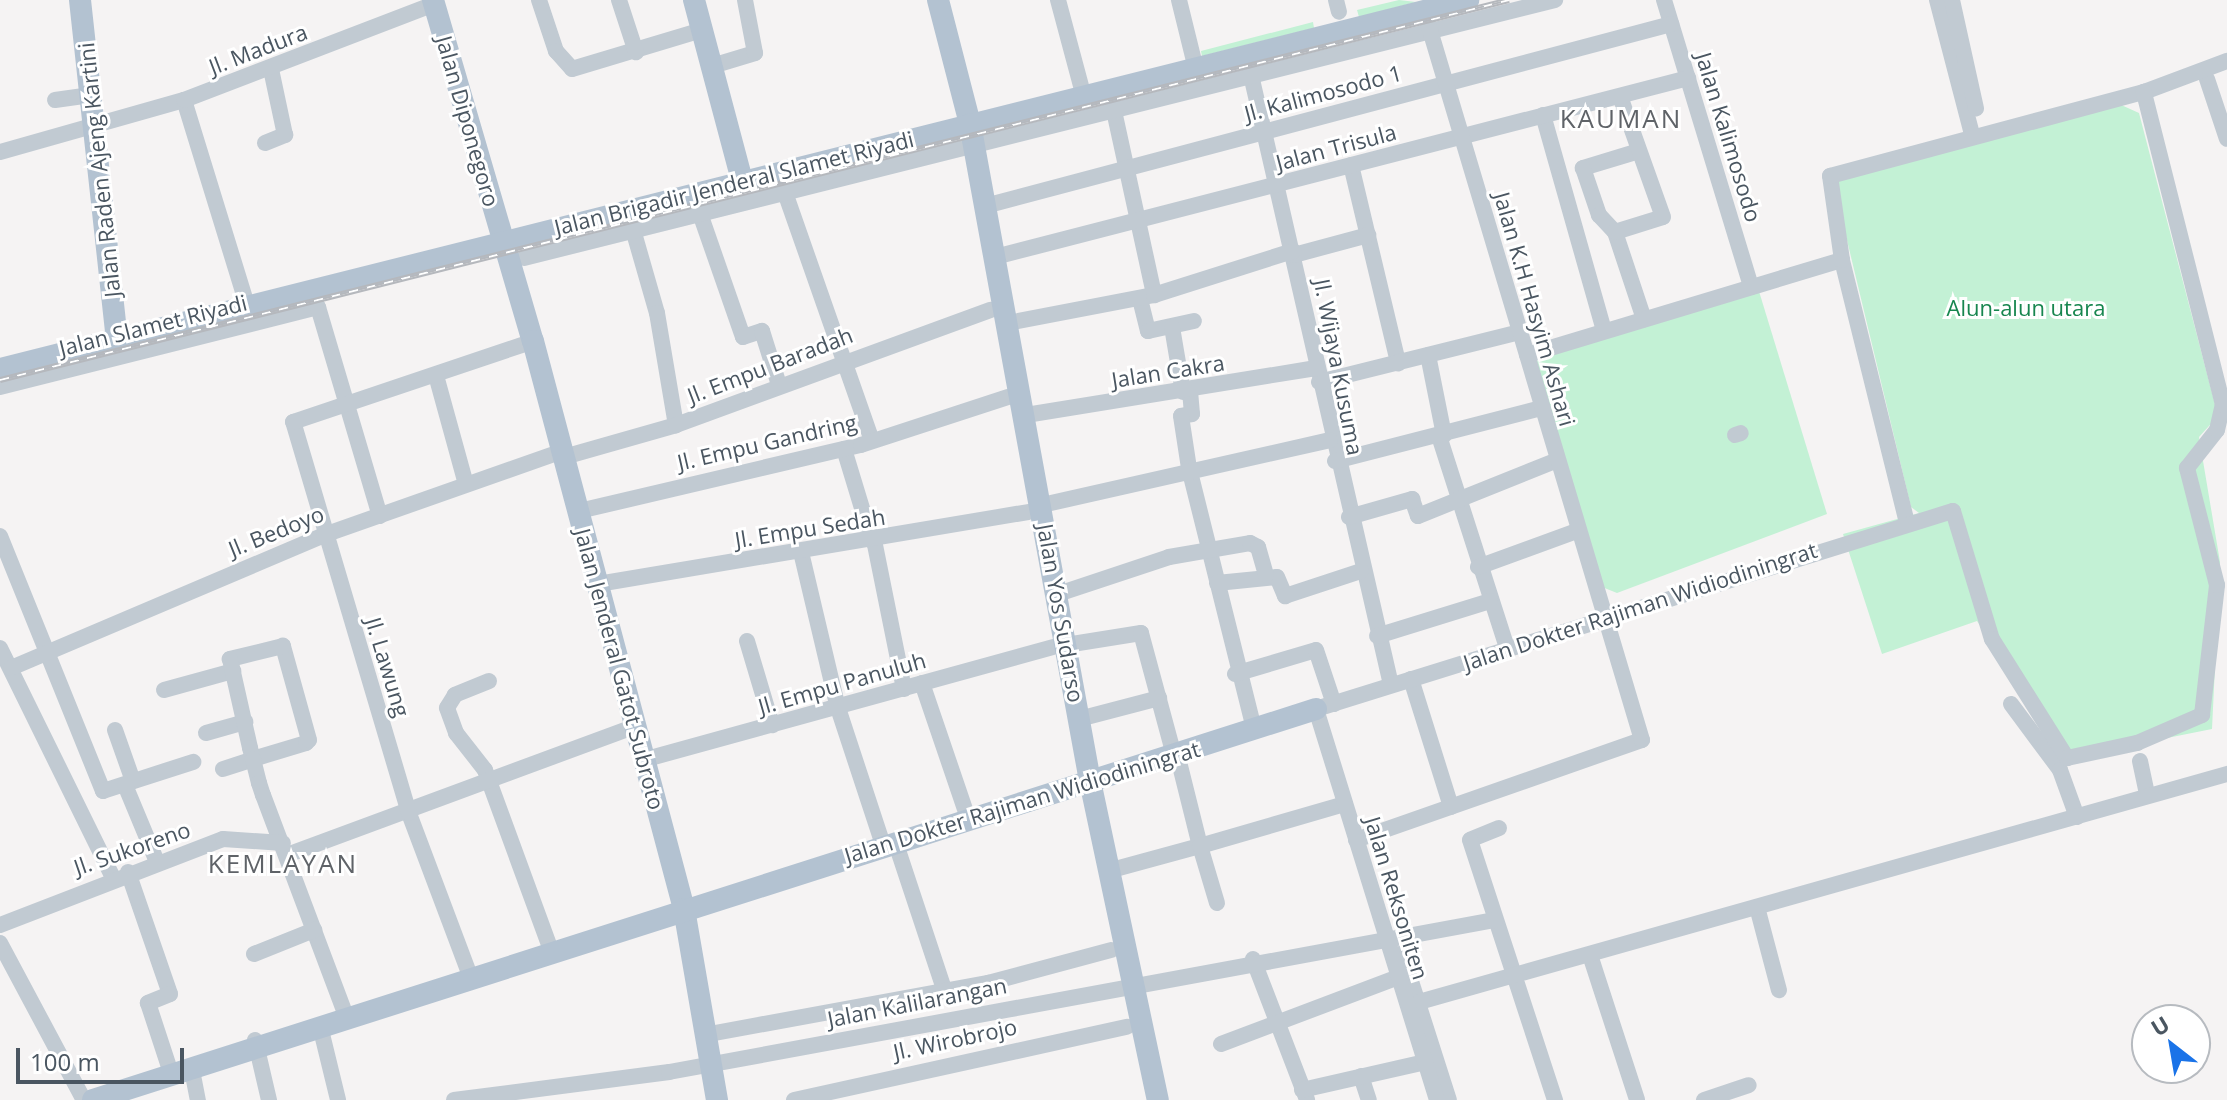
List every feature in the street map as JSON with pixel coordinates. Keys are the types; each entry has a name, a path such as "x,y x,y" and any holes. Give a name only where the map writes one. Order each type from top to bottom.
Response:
{"main road":[{"name":"Jalan Raden Ajeng Kartini","path":"80,0 117,339"},
{"path":"694,0 742,180"},
{"path":"938,0 965,135"},
{"name":"Jalan Brigadir Jenderal Slamet Riyadi","path":"0,369 117,339 179,333 248,308 504,242 696,202 742,180 781,181 965,135 1084,97 1112,99 1196,69 1248,64 1427,19 1468,0"},
{"name":"Jalan Diponegoro","path":"433,2 504,242"},
{"name":"Jalan Yos Sudarso","path":"965,135 985,206 995,257 1008,397 1060,646 1111,950 1125,983 1158,1100"},
{"name":"Jalan Yos Sudarso","path":"965,135 1000,316 1026,415 1033,508 1058,594 1060,646 1079,719 1084,783 1108,871 1125,983 1127,1027 1143,1100"},
{"name":"Jalan Jenderal Gatot Subroto","path":"504,242 684,909 717,1100"},
{"name":"Jalan Dokter Rajiman Widiodiningrat","path":"93,1100 182,1073 256,1044 321,1030 684,909 1325,706"}],"street":[{"path":"539,0 556,51 572,69 702,30"},
{"path":"619,0 636,52"},
{"path":"712,66 755,53 745,0"},
{"path":"1058,0 1084,97"},
{"path":"1179,0 1196,69"},
{"path":"1427,19 1555,0"},
{"name":"Jalan Kalimosodo","path":"1664,0 1751,287"},
{"path":"1937,0 1976,133"},
{"path":"1952,0 1976,133"},
{"name":"Jl. Madura","path":"0,152 184,100 271,69 433,2"},
{"name":"Jalan K.H Hasyim Ashari","path":"1427,19 1577,531 1642,740 1451,807"},
{"name":"Jl. Kalimosodo 1","path":"985,206 1128,165 1265,132 1671,24"},
{"path":"1907,523 1842,260 1830,176 1976,133 2144,92 2227,61"},
{"path":"965,135 1248,64"},
{"name":"Jl. Wijaya Kusuma","path":"1248,64 1294,253 1330,440 1391,685"},
{"path":"265,143 285,135 271,69"},
{"name":"Jalan Trisula","path":"995,257 1688,78"},
{"path":"2207,79 2227,139"},
{"path":"2144,92 2223,405 2217,430 2187,468 2220,553 2204,711 2194,723 2138,752 2147,795"},
{"path":"55,100 91,95"},
{"path":"1615,232 1663,217 1620,96"},
{"path":"1112,99 1139,220 1147,297 1146,329 1194,321"},
{"path":"184,100 248,308"},
{"path":"1543,115 1604,331"},
{"path":"1639,151 1580,162 1599,215 1615,232 1644,319"},
{"path":"1351,165 1398,363"},
{"path":"779,385 762,331 743,337 696,202 781,181 871,438"},
{"path":"524,258 629,218 657,313 676,425"},
{"name":"Jl. Empu Baradah","path":"563,454 676,425 843,359 1000,316 1147,297 1294,253 1368,235"},
{"path":"1527,355 1842,260"},
{"name":"Jalan Slamet Riyadi","path":"0,387 179,333 318,307 347,406"},
{"path":"1172,327 1192,414 1181,416 1189,468 1235,674 1254,729"},
{"name":"Jalan Cakra","path":"1026,415 1398,363 1520,332"},
{"path":"380,516 347,406 437,379 533,341"},
{"path":"1428,355 1441,435 1457,503 1507,648"},
{"path":"437,379 466,484"},
{"name":"Jl. Empu Gandring","path":"579,511 844,449 1008,397"},
{"name":"Jl. Lawung","path":"347,406 293,422 324,535 409,813 472,981"},
{"path":"1335,461 1542,408"},
{"name":"Jl. Empu Sedah","path":"598,584 873,541 1033,508 1189,468 1330,440"},
{"path":"844,449 873,541 904,689"},
{"name":"Jl. Bedoyo","path":"11,668 324,535 466,484 563,454"},
{"path":"1349,517 1411,495 1417,516 1457,503 1557,460"},
{"name":"Jalan Dokter Rajiman Widiodiningrat","path":"1325,706 1953,511 1992,639 2064,754 2075,759 2138,752"},
{"path":"1478,567 1577,531"},
{"path":"0,536 103,791"},
{"path":"1058,594 1208,548 1254,543 1266,575"},
{"path":"801,552 838,708 944,989"},
{"path":"1217,583 1266,575 1278,577 1285,596 1361,571"},
{"path":"1377,636 1490,601"},
{"name":"Jl. Empu Panuluh","path":"643,760 1060,646 1141,633 1159,698"},
{"path":"747,641 772,725"},
{"path":"223,769 253,759 309,740 293,662 281,646 230,658 253,759 348,1021"},
{"path":"0,648 78,803 121,875 170,994 148,1003 198,1100"},
{"name":"Jalan Reksoniten","path":"1235,674 1316,650 1345,804 1392,940 1398,977 1437,1100"},
{"path":"164,690 233,671"},
{"path":"1356,840 1451,807 1411,679"},
{"path":"489,681 455,695 447,708 488,781 552,953"},
{"path":"922,683 968,818"},
{"path":"1079,719 1159,698 1217,903"},
{"path":"2011,704 2060,770 2077,817"},
{"path":"206,733 245,722"},
{"path":"285,849 409,813 636,726"},
{"path":"115,730 129,783 157,862"},
{"path":"78,803 103,791 193,762"},
{"path":"1419,1002 2227,774"},
{"path":"1108,871 1345,804"},
{"path":"1499,828 1470,840 1555,1100"},
{"name":"Jl. Sukoreno","path":"0,925 121,875 239,836 285,849"},
{"path":"1371,858 1392,940 1419,1002 1449,1100"},
{"path":"1757,907 1779,990"},
{"name":"Jalan Kalilarangan","path":"454,1100 559,1093 1253,959 1392,940 1495,920"},
{"path":"254,954 314,930"},
{"path":"0,943 84,1100"},
{"path":"704,1035 1012,977 1111,950"},
{"path":"1590,955 1637,1100"},
{"path":"1253,959 1304,1095 1361,1076 1425,1062"},
{"path":"1012,977 1019,1004"},
{"path":"1221,1044 1277,1020 1398,977"},
{"name":"Jl. Wirobrojo","path":"794,1100 1127,1027"},
{"path":"321,1030 338,1100"},
{"path":"256,1044 269,1100"},
{"path":"1361,1076 1369,1100"},
{"path":"1704,1100 1749,1085"}],"green space":[{"path":"1399,0 1416,2 1359,17 1357,10"},
{"path":"1313,22 1314,28 1202,56 1201,51"},
{"name":"Alun-alun utara","path":"2119,104 2139,113 2218,416 2199,437 2220,562 2212,729 2067,758 1977,621 1882,654 1843,534 1919,513 1911,507 1834,180"},
{"path":"1758,288 1827,514 1617,593 1602,587 1533,370 1543,350"}],"railway":[{"path":"0,380 1509,0"}],"district":[{"name":"KAUMAN","path":"1621,119"},
{"name":"KEMLAYAN","path":"283,864"}]}
